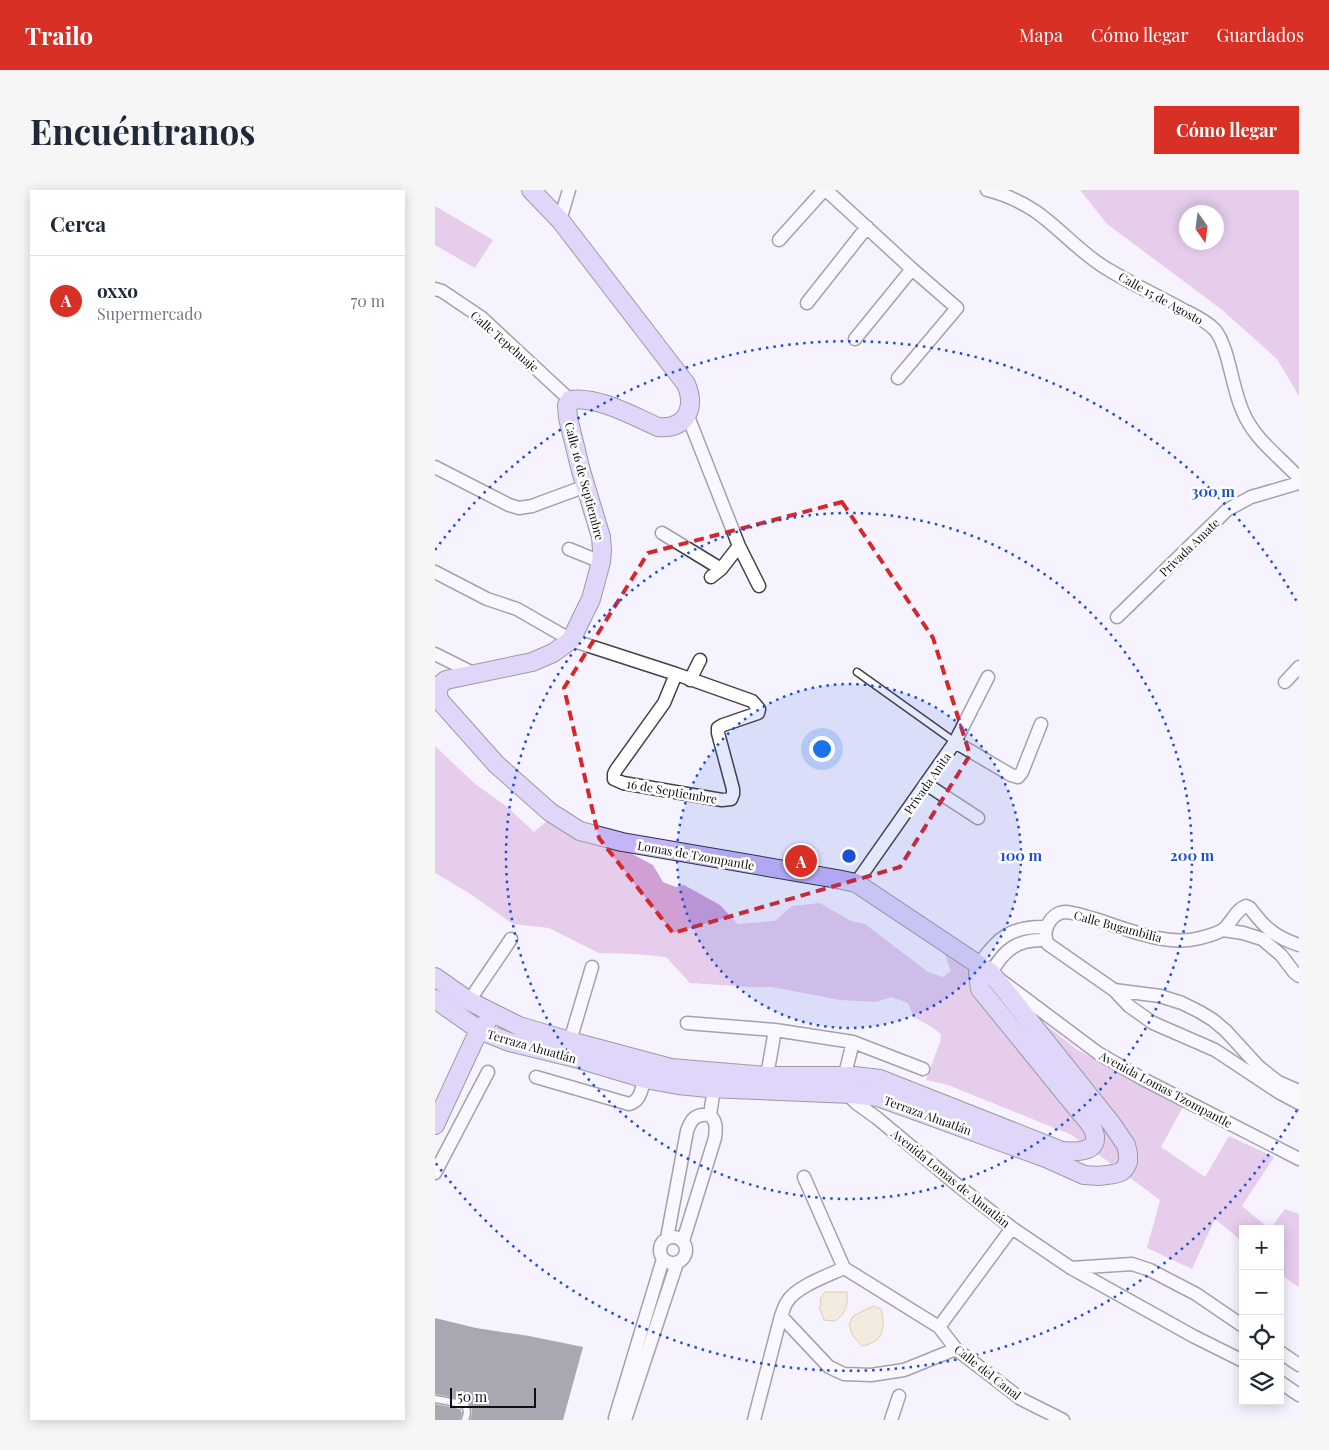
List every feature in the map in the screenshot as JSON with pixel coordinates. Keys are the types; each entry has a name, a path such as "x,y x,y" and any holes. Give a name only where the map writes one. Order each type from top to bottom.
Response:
{"street":[{"path":"531,190 560,220 686,384 691,400 687,414 681,422 667,428 659,427 599,402 579,398 570,400"},
{"path":"560,220 569,190"},
{"path":"779,240 825,190 911,269 957,308 898,378"},
{"name":"Calle 15 de Agosto","path":"987,190 1002,194 1035,212 1108,270 1196,316 1214,329 1221,338 1235,392 1243,414 1259,437 1299,478"},
{"path":"807,303 867,227"},
{"path":"855,339 911,269"},
{"name":"Calle Tepehuaje","path":"437,294 482,318 570,400"},
{"name":"Calle 16 de Septiembre","path":"438,682 532,662 553,653 571,640 591,599 601,562 601,537 581,472 568,418 567,405 570,400"},
{"path":"687,414 739,546 759,586"},
{"path":"435,467 509,505 519,508 532,506 586,486"},
{"name":"Privada Amate","path":"1117,616 1227,510 1251,497 1299,483"},
{"path":"662,533 716,573 739,546"},
{"path":"569,549 601,562"},
{"name":"16 de Septiembre","path":"435,572 487,599 517,609 571,640 675,674 752,701 759,709 758,713 723,724 718,728 733,789 731,799 727,800 623,783 614,779 616,770 664,702 675,674"},
{"path":"435,654 475,674"},
{"path":"690,680 700,660"},
{"path":"1285,682 1299,668"},
{"name":"Privada Anita","path":"856,883 955,742 988,677"},
{"name":"Lomas de Tzompantle","path":"438,682 439,700 496,764 550,812 580,831 622,842 856,883 985,969"},
{"path":"955,742 1011,775 1018,776 1022,772 1041,724"},
{"path":"926,784 978,818"},
{"name":"Calle Bugambilia","path":"1223,930 1241,908 1246,906 1250,908 1265,934 1299,976"},
{"name":"Calle Bugambilia","path":"1046,933 1053,917 1065,912 1170,940 1200,938 1223,930 1265,934 1299,945"},
{"path":"985,969 989,950 998,941 1021,929 1033,927 1046,933 1048,944 1114,990 1129,1006 1153,1022 1215,1050 1280,1093 1299,1103"},
{"path":"469,1001 511,939"},
{"path":"570,1041 592,967"},
{"name":"Terraza Ahuatlán","path":"435,977 469,1001 519,1026 671,1068 767,1076 849,1076 880,1079 1062,1151 1087,1150 1094,1142 1094,1131 980,989 978,974 985,969 1111,1123 1127,1145 1128,1162 1121,1172 1107,1176 1084,1175 1046,1158 878,1097 711,1088 645,1079 575,1058 509,1042 479,1030 435,999"},
{"name":"Avenida Lomas Tzompantle","path":"985,969 1098,1053 1143,1079 1299,1159"},
{"path":"1114,990 1160,996 1182,1003 1200,1012 1226,1031 1259,1067 1278,1082 1299,1091"},
{"path":"435,1125 479,1030 488,1021 498,1016"},
{"path":"687,1023 775,1030 853,1042 923,1069"},
{"path":"509,1042 519,1026"},
{"path":"767,1076 775,1030"},
{"path":"846,1094 853,1042"},
{"path":"435,1173 488,1072"},
{"path":"536,1077 629,1104 635,1103 639,1099 645,1079"},
{"path":"707,1115 711,1088"},
{"name":"Avenida Lomas de Ahuatlán","path":"846,1094 1012,1228 1071,1268 1193,1336 1241,1360"},
{"path":"677,1263 669,1263 663,1259 660,1247 667,1238 687,1131 695,1117 707,1115"},
{"path":"619,1420 677,1263 686,1254 683,1241 715,1138 715,1122 707,1115"},
{"path":"754,1420 781,1316 787,1301 794,1293 812,1282 843,1268 803,1177"},
{"path":"939,1326 1012,1228"},
{"path":"667,1238 676,1237 683,1241"},
{"path":"619,1420 663,1259"},
{"path":"1071,1268 1132,1264 1150,1270 1196,1294 1239,1323"},
{"name":"Calle del Canal","path":"843,1268 939,1326 956,1349 1021,1399 1063,1420"},
{"path":"781,1316 829,1367 844,1374 871,1375 904,1370 956,1349"},
{"path":"1284,1355 1299,1365"},
{"path":"1284,1385 1299,1395"},
{"path":"891,1420 899,1396"}],"lane":[{"path":"857,672 955,742"},
{"path":"435,1399 462,1404 466,1407 465,1420"}],"highlighted area":[{"path":"842,502 933,638 970,755 900,867 673,933 599,838 564,688 648,553"}],"shaded area":[{"path":"1080,190 1299,190 1299,396 1277,359 1221,309 1107,224"},
{"path":"435,206 493,240 475,268 435,245"},
{"path":"435,746 475,784 506,806 534,832 552,817 615,845 653,865 663,882 676,887 684,885 720,905 738,924 775,921 792,906 820,903 851,921 865,924 928,972 943,977 951,971 942,947 961,957 1076,1049 1183,1107 1161,1147 1205,1177 1229,1136 1274,1157 1242,1206 1265,1225 1239,1225 1239,1239 1215,1219 1192,1269 1147,1248 1160,1200 1072,1135 948,1085 926,1080 940,1042 941,1034 914,1017 908,1003 891,997 876,1002 840,1000 772,987 690,983 666,957 599,953 549,928 513,924 469,893 435,873"},
{"path":"1285,1209 1299,1214 1299,1287 1284,1276 1284,1225 1273,1225"},
{"path":"825,1292 847,1292 845,1309 842,1315 835,1321 824,1320 819,1307 821,1305 820,1299"},
{"path":"873,1306 881,1309 883,1328 879,1338 862,1346 853,1336 849,1325 853,1316"}],"building":[{"path":"435,1318 476,1328 583,1347 563,1420 470,1420 471,1406 465,1400 435,1394"},
{"path":"435,1404 460,1409 462,1413 460,1420 435,1420"}],"place":[{"name":"oxxo","path":"801,861"}]}
